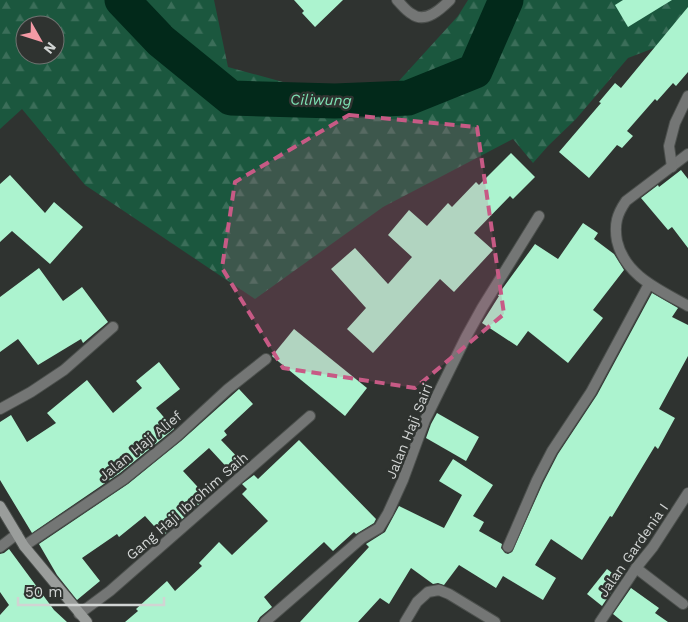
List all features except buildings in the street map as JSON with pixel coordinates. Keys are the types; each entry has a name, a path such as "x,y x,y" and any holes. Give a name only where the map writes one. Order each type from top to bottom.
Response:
{"main road":[{"path":"0,506 24,546 87,622"}],"street":[{"path":"397,0 411,14 418,17 432,15 450,0"},
{"path":"672,167 669,146 675,123 688,96"},
{"path":"688,154 626,201 619,211 615,232 618,247 624,258 640,277 688,306"},
{"name":"Jalan Haji Sairi","path":"265,622 362,538 379,528 397,495 425,420 466,337 539,216"},
{"path":"508,547 540,473 591,392 649,284"},
{"path":"0,409 31,392 64,370 113,327"},
{"name":"Jalan Haji Alief","path":"24,546 124,480 177,436 228,389 266,359"},
{"name":"Gang Haji Ibrohim Saih","path":"79,614 110,591 310,416"},
{"name":"Jalan Gardenia I","path":"600,622 636,568 653,547 688,493"},
{"path":"0,547 17,534"},
{"path":"636,568 683,604"},
{"path":"404,622 417,602 428,592 439,590 495,622"}],"highlighted area":[{"path":"349,115 477,127 504,314 415,388 283,368 222,268 235,182"}],"green space":[{"path":"0,0 214,0 228,67 301,87 397,83 458,16 468,0 688,0 688,35 628,58 576,119 533,163 513,139 383,207 255,299 85,185 22,109 0,129"}],"waterway":[{"name":"Ciliwung","path":"122,0 161,41 231,98 335,101 408,98 475,71 506,0"}]}
